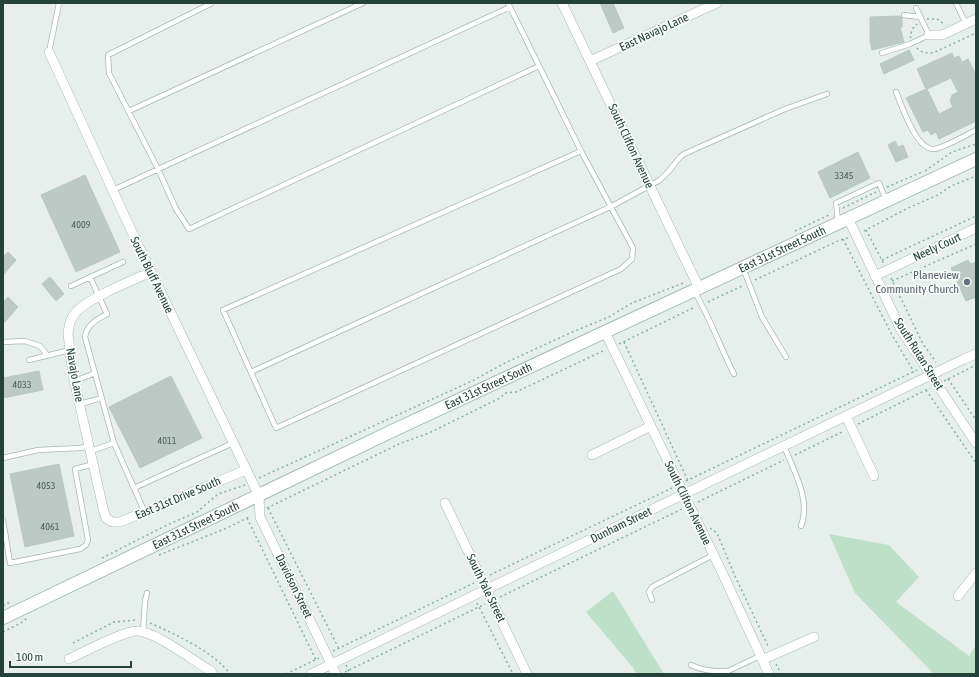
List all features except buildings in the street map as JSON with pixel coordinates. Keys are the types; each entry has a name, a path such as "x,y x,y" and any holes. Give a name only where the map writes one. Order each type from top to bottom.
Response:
{"street":[{"name":"South Clifton Avenue","path":"562,3 650,185 696,286"},
{"name":"East Navajo Lane","path":"590,61 718,3"},
{"path":"929,35 942,35 976,20"},
{"name":"South Bluff Avenue","path":"49,52 151,272 259,496"},
{"name":"East 31st Street South","path":"3,618 397,429 605,332 696,286 743,268 884,195 976,159"},
{"name":"South Rutan Street","path":"841,217 856,236 902,330 976,443"},
{"name":"Neely Court","path":"875,276 976,228"},
{"name":"Navajo Lane","path":"108,520 103,508 75,381 68,334 70,320 77,311 99,297 151,272"},
{"name":"South Clifton Avenue","path":"605,332 769,674"},
{"name":"Dunham Street","path":"311,674 976,354"},
{"path":"846,416 874,476"},
{"path":"592,455 651,426"},
{"name":"East 31st Drive South","path":"108,520 112,522 120,522 145,513 246,470"},
{"name":"Davidson Street","path":"259,496 264,510 260,517 336,674"},
{"name":"South Yale Street","path":"445,503 527,674"},
{"path":"958,596 976,573"},
{"path":"69,659 124,633 137,631 156,636 211,671 213,674"},
{"path":"761,658 772,656 814,637"}],"lane":[{"path":"49,52 59,3"},
{"path":"212,3 108,54 109,73 158,170 176,210 189,229 539,66"},
{"path":"129,111 362,3"},
{"path":"956,3 966,24"},
{"path":"113,190 509,5 581,152 612,206 633,248 632,259 621,269 276,428 223,310 581,152"},
{"path":"882,53 910,44 929,35 916,8"},
{"path":"904,15 920,17"},
{"path":"896,92 917,137 924,146 929,148 939,147 976,130"},
{"path":"251,372 612,206 664,177 676,161 684,154 785,109 827,94"},
{"path":"841,217 836,203 879,183 884,195"},
{"path":"71,286 123,262"},
{"path":"743,268 762,317 786,358"},
{"path":"90,277 107,314 88,327 86,337 114,444 145,513"},
{"path":"696,286 702,304 734,374"},
{"path":"3,342 25,341 40,346 47,355"},
{"path":"29,360 70,350"},
{"path":"75,381 95,373"},
{"path":"80,404 102,398"},
{"path":"134,488 233,443"},
{"path":"3,458 38,450 90,448 114,444"},
{"path":"784,446 804,503 804,518 801,526"},
{"path":"3,520 10,563 80,549 86,545 88,540 75,469 94,464"},
{"path":"652,600 649,592 652,587 713,555"},
{"path":"143,633 147,593"},
{"path":"690,665 710,672 723,671 761,658"}],"path":[{"path":"790,234 841,217 884,195 925,171 952,152 976,144"},
{"path":"157,556 227,528 401,442 429,433 500,398 505,393 516,392 840,240 853,238 866,229 908,208 938,196 951,186 976,176"},
{"path":"882,260 976,216"},
{"path":"866,229 923,344 976,420"},
{"path":"892,281 920,268 936,263 976,244"},
{"path":"101,559 167,525 197,512 218,494 241,487 472,381 505,363 570,332 609,317 632,303 696,286"},
{"path":"624,342 693,491"},
{"path":"286,674 935,361"},
{"path":"341,674 789,458 976,365"},
{"path":"264,510 339,648 350,674"},
{"path":"247,518 321,669"},
{"path":"710,528 717,533 735,576 781,674"},
{"path":"468,586 513,674"},
{"path":"3,606 10,603"},
{"path":"3,632 21,623 31,615"}],"green space":[{"path":"829,534 889,545 919,577 896,602 969,656 976,645 976,674 934,674 855,593"},
{"path":"613,591 664,674 636,674 634,669 586,612"}],"place":[{"name":"Planeview Community Church","path":"967,282"}]}
